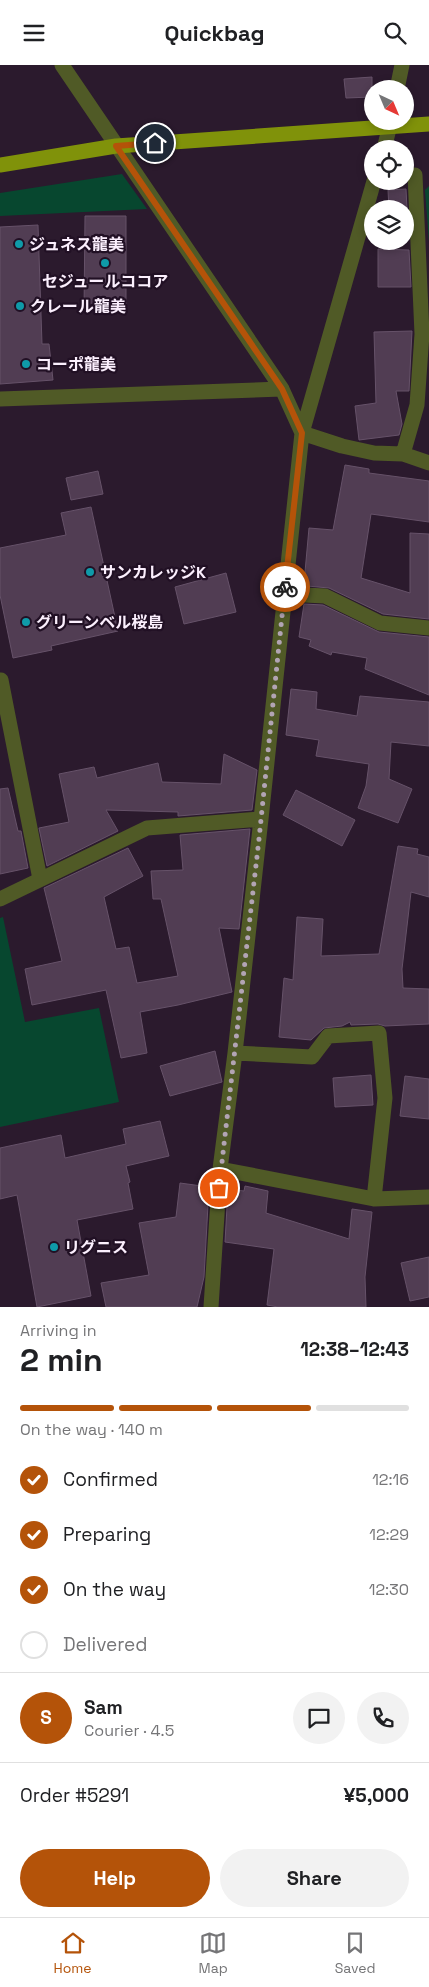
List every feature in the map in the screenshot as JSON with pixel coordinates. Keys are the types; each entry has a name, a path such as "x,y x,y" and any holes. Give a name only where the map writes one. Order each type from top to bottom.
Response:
{"main road":[{"path":"414,124 429,124"},
{"path":"0,165 116,146 364,126"}],"street":[{"path":"62,65 282,389 302,433 374,453 403,454 429,463"},
{"path":"399,80 402,65"},
{"path":"403,454 416,405 426,334 416,174"},
{"path":"211,1307 220,1169 235,1053 302,433 371,190"},
{"path":"0,399 282,389"},
{"path":"284,594 326,596 380,623 429,628"},
{"path":"1,680 40,879"},
{"path":"0,899 147,828 261,819"},
{"path":"235,1053 312,1057 328,1035 379,1033 385,1098 374,1199"},
{"path":"220,1169 374,1199 429,1197"}],"green space":[{"path":"122,174 147,209 0,216 0,193"},
{"path":"429,186 429,242 425,190"},
{"path":"3,917 25,1022 99,1008 119,1102 0,1127 0,918"}],"building":[{"path":"372,77 372,80 364,80 364,97 346,98 344,79"},
{"path":"388,190 406,190 407,200 389,200"},
{"name":"セジュールココア","path":"85,216 126,216 126,311 84,311"},
{"path":"38,225 42,344 49,344 53,380 0,384 0,227"},
{"path":"378,250 409,250 411,287 378,287"},
{"path":"412,331 409,391 396,391 402,424 399,435 359,440 355,406 376,403 374,332"},
{"path":"345,465 369,469 369,473 429,481 429,522 371,514 361,578 410,593 410,533 429,534 429,619 383,614 329,588 307,586 308,583 304,583 309,528 333,530"},
{"path":"98,471 103,494 71,500 66,478"},
{"path":"91,507 118,631 51,646 52,650 13,658 0,595 0,548 66,535 61,513"},
{"path":"226,573 236,612 184,624 175,587"},
{"path":"304,604 323,605 379,632 429,637 429,695 365,669 367,658 332,652 331,655 309,646 311,640 299,637"},
{"path":"291,689 317,692 316,709 357,716 360,696 429,702 429,746 391,742 389,779 412,789 398,823 358,808 366,786 369,764 316,756 319,740 286,735"},
{"path":"224,754 257,770 252,810 178,816 178,812 106,810 118,831 47,866 39,828 69,822 59,774 94,767 97,778 158,763 162,782 221,784"},
{"path":"8,788 18,831 21,831 28,868 0,874 0,789"},
{"path":"296,790 355,820 342,846 283,815"},
{"path":"250,829 239,929 219,928 232,992 140,1012 147,1053 121,1058 106,990 32,1005 25,969 62,961 44,888 128,848 143,876 104,897 116,949 129,947 137,983 178,976 161,899 153,899 151,871 183,870 180,835"},
{"path":"398,846 418,849 417,854 429,857 429,897 411,892 402,969 403,988 429,989 429,1024 385,1026 378,1024 351,1025 350,1022 342,1026 324,1028 311,1040 279,1037 284,978 293,980 297,917 323,919 321,956 379,954"},
{"path":"215,1051 222,1082 170,1096 160,1066"},
{"path":"371,1075 373,1105 335,1107 333,1078"},
{"path":"405,1076 429,1079 429,1119 400,1116"},
{"name":"リグニス","path":"160,1121 169,1156 126,1166 133,1209 77,1220 91,1296 37,1307 17,1195 0,1199 0,1148 61,1135 65,1158 126,1144 123,1129"},
{"path":"180,1183 209,1187 204,1277 197,1307 106,1307 101,1283 149,1275 139,1223 176,1217"},
{"path":"245,1186 268,1191 266,1213 349,1239 352,1209 372,1212 365,1277 366,1307 278,1307 267,1305 274,1249 225,1242 228,1189 244,1191"},
{"path":"429,1257 429,1297 410,1301 401,1263"}],"way so far":[{"path":"219,1188 259,839 285,587"}],"place":[{"name":"ジュネス龍美","path":"19,244"},
{"name":"セジュールココア","path":"105,263"},
{"name":"クレール龍美","path":"20,306"},
{"name":"コーポ龍美","path":"26,364"},
{"name":"サンカレッジK","path":"90,572"},
{"name":"グリーンベル桜島","path":"26,622"},
{"name":"リグニス","path":"54,1247"}],"route":[{"path":"155,143 116,146 282,389 302,433 285,587"}]}
